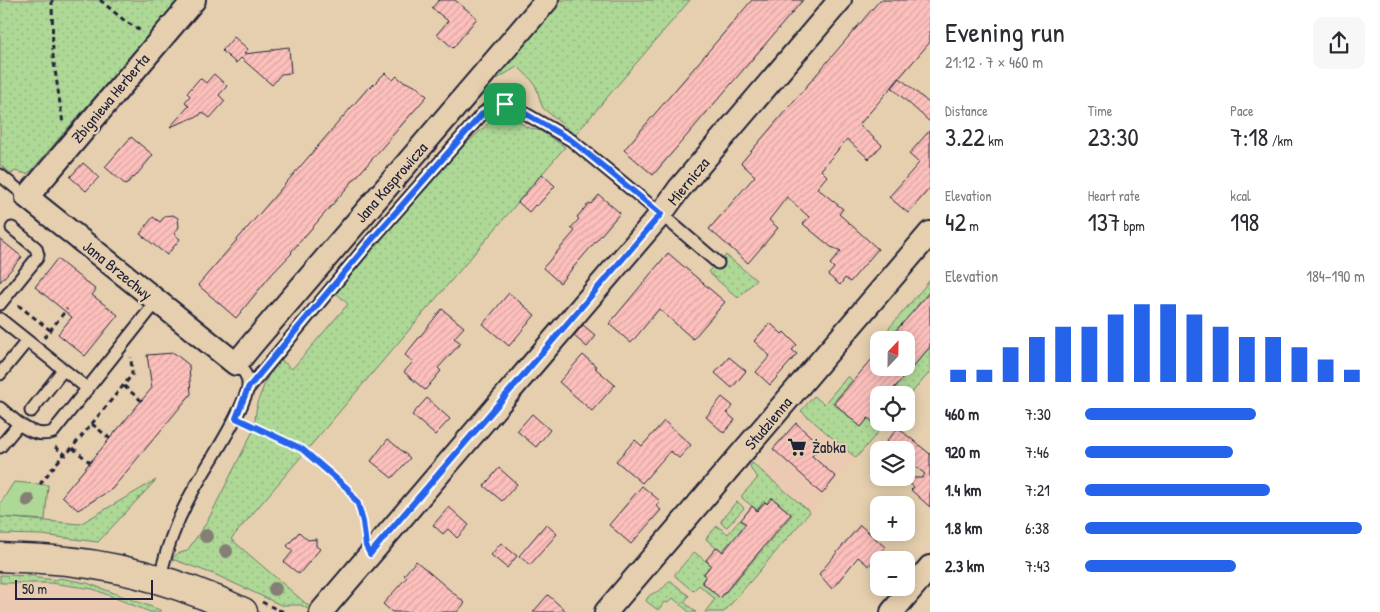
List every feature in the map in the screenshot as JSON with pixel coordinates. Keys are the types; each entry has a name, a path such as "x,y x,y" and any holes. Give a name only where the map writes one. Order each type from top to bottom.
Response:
{"street":[{"name":"Zbigniewa Herberta","path":"27,197 194,0"},
{"name":"Jana Kasprowicza","path":"236,364 547,0"},
{"name":"Miernicza","path":"321,612 661,214 679,190 840,0"},
{"name":"Jana Brzechwy","path":"27,197 236,364"},
{"name":"Studzienna","path":"606,612 930,233"},
{"path":"0,557 42,558 116,569 159,580 203,595 243,612"},
{"path":"892,612 930,567"}],"lane":[{"path":"159,580 169,542 177,521 236,418 248,388 374,237 482,114 493,106 500,104 512,106 571,140 718,263"},
{"name":"Jana Brzechwy","path":"0,175 27,197"},
{"path":"3,300 38,255 36,248 12,228"},
{"path":"0,408 18,424 32,432 47,434 53,432 157,301"},
{"path":"0,319 88,389"},
{"path":"0,374 27,341"},
{"path":"236,364 246,374 248,388"},
{"path":"31,411 63,370"},
{"path":"0,447 18,424"}],"path":[{"path":"52,0 53,56 63,127"},
{"path":"100,0 125,21 144,33"},
{"path":"3,300 50,330"},
{"path":"41,342 68,309"},
{"path":"39,434 66,456 132,375 131,354"},
{"path":"124,386 144,403"},
{"path":"236,418 302,449 347,488 358,504 363,522 366,546 370,554"},
{"path":"92,424 112,441"},
{"path":"73,448 93,465"},
{"path":"40,484 64,454"}],"shaded area":[{"path":"803,413 856,458 810,512 763,472 772,462 766,457"},
{"path":"0,583 51,583 93,589 150,612 0,612"}],"green space":[{"path":"0,0 178,0 31,171 27,174 15,171 12,174 0,165"},
{"path":"556,0 690,0 575,135 543,108 533,82 518,66 497,79 491,75"},
{"path":"500,113 517,120 526,127 541,131 565,147 231,539 310,607 333,581 335,583 311,611 301,605 281,605 216,575 172,559 177,554 187,551 207,522 254,429 257,403 271,368 279,358 292,369 348,304 335,292 457,152"},
{"path":"726,255 756,280 738,298 708,272 713,266 716,267"},
{"path":"930,280 930,290 916,307 930,319 930,346 903,322 895,331 887,331"},
{"path":"930,347 930,372 915,389 915,386 897,386 905,376 915,376 915,365"},
{"path":"848,376 852,380 833,403 861,427 870,416 870,431 879,431 856,458 801,411 814,396 824,404"},
{"path":"752,463 810,512 724,612 705,612 715,599 699,585 693,591 675,576 694,552 711,565 703,574 706,576 701,582 721,598 792,515 772,497 767,503 764,501 757,510 742,498 742,495 757,479 750,466"},
{"path":"156,480 98,542 42,535 0,534 0,517 80,524"},
{"path":"14,482 48,485 45,520 0,517 0,504"},
{"path":"736,502 744,508 727,527 721,521"},
{"path":"740,520 745,524 738,533 740,535 732,545 730,542 722,551 707,540 706,538 717,526 728,534"},
{"path":"0,575 35,576 37,578 57,580 59,578 87,583 161,612 150,612 93,589 51,583 0,583"},
{"path":"669,581 689,596 684,602 696,612 689,612 673,598 668,603 665,602 658,610 646,601 649,596 663,588"}],"building":[{"path":"439,0 455,0 477,18 453,48 437,34 448,21 432,8"},
{"path":"752,0 803,0 653,175 624,150"},
{"path":"880,0 930,0 930,42 859,125 882,145 869,159 847,139 821,170 827,176 817,188 843,209 839,214 878,249 850,282 845,278 840,285 828,275 834,268 830,264 841,251 831,247 803,224 809,217 787,197 769,220 778,228 748,263 709,229 755,176 741,163"},
{"path":"234,37 248,49 244,54 289,47 291,73 281,74 272,85 241,58 236,63 222,51"},
{"path":"385,73 393,80 397,76 401,80 417,87 427,96 271,275 236,318 198,285 368,88"},
{"path":"214,74 227,86 219,95 225,101 210,118 202,112 200,115 170,127 189,106 185,102 190,96 187,93 200,78 206,83"},
{"path":"900,78 930,104 930,122 892,88"},
{"path":"930,130 930,188 908,213 889,197 919,163 909,154"},
{"path":"131,137 153,155 126,185 105,167"},
{"path":"83,163 99,177 86,191 70,177"},
{"path":"542,174 555,186 529,212 518,202"},
{"path":"599,195 620,213 560,283 543,268 575,231 571,228 579,219 577,217"},
{"path":"173,215 178,218 179,227 174,234 180,239 167,255 140,234 153,217 160,222 165,216"},
{"path":"0,239 22,257 0,282"},
{"path":"668,253 725,302 693,339 659,309 631,343 609,324"},
{"path":"57,259 96,290 92,295 118,315 85,356 58,334 72,317 35,287"},
{"path":"930,292 930,347 915,364 915,331 896,331"},
{"path":"509,293 535,315 509,346 483,324"},
{"path":"442,309 464,327 454,338 461,343 438,368 441,371 425,390 404,372 413,362 405,355"},
{"path":"770,323 782,334 784,332 797,345 792,350 797,354 770,385 756,372 770,356 754,341"},
{"path":"583,325 596,336 587,347 574,336"},
{"path":"174,353 189,365 191,394 112,489 78,510 62,496 152,388 147,355"},
{"path":"583,355 615,385 592,411 559,382"},
{"path":"729,357 746,371 732,388 715,373"},
{"path":"870,361 870,376 905,376 896,386 870,386 870,420 868,418 861,427 834,403"},
{"path":"722,397 733,406 727,413 735,420 724,433 706,417"},
{"path":"427,398 450,419 435,435 412,415"},
{"path":"532,414 550,430 536,447 517,431"},
{"path":"664,421 691,445 679,458 670,451 642,483 616,461 635,440 642,446"},
{"name":"Żabka","path":"796,423 821,446 812,456 836,477 822,494 773,449"},
{"path":"895,431 902,431 914,441 887,441"},
{"path":"388,439 410,458 392,478 371,461"},
{"path":"915,442 930,454 930,507 911,490 914,487 913,486 915,486 915,478 922,478 925,474 915,466"},
{"path":"499,468 517,484 502,501 484,486"},
{"path":"642,486 660,501 656,506 661,510 631,544 609,525"},
{"path":"772,498 791,514 720,598 702,582 706,576 704,574 711,565 706,560 717,547 723,552 746,524 741,520 752,506 757,511 765,502 767,504"},
{"path":"449,507 469,525 457,538 448,529 443,534 433,525"},
{"path":"546,524 557,534 530,565 519,556"},
{"path":"860,525 870,534 870,541 878,541 885,547 882,551 870,551 869,566 858,557 832,589 819,574"},
{"path":"299,532 308,540 316,539 316,546 320,549 299,574 284,562 293,551 287,546"},
{"path":"501,543 517,556 507,568 491,555"},
{"path":"416,561 465,603 457,612 392,612 383,604 407,577 404,575"},
{"path":"548,595 567,612 533,612"}],"place":[{"name":"Żabka","path":"797,447"}],"route":[{"path":"505,104 524,112 571,140 661,214 370,554 366,546 363,522 358,504 347,488 302,449 236,418 248,388 368,244 482,114 493,106 505,104"}]}
